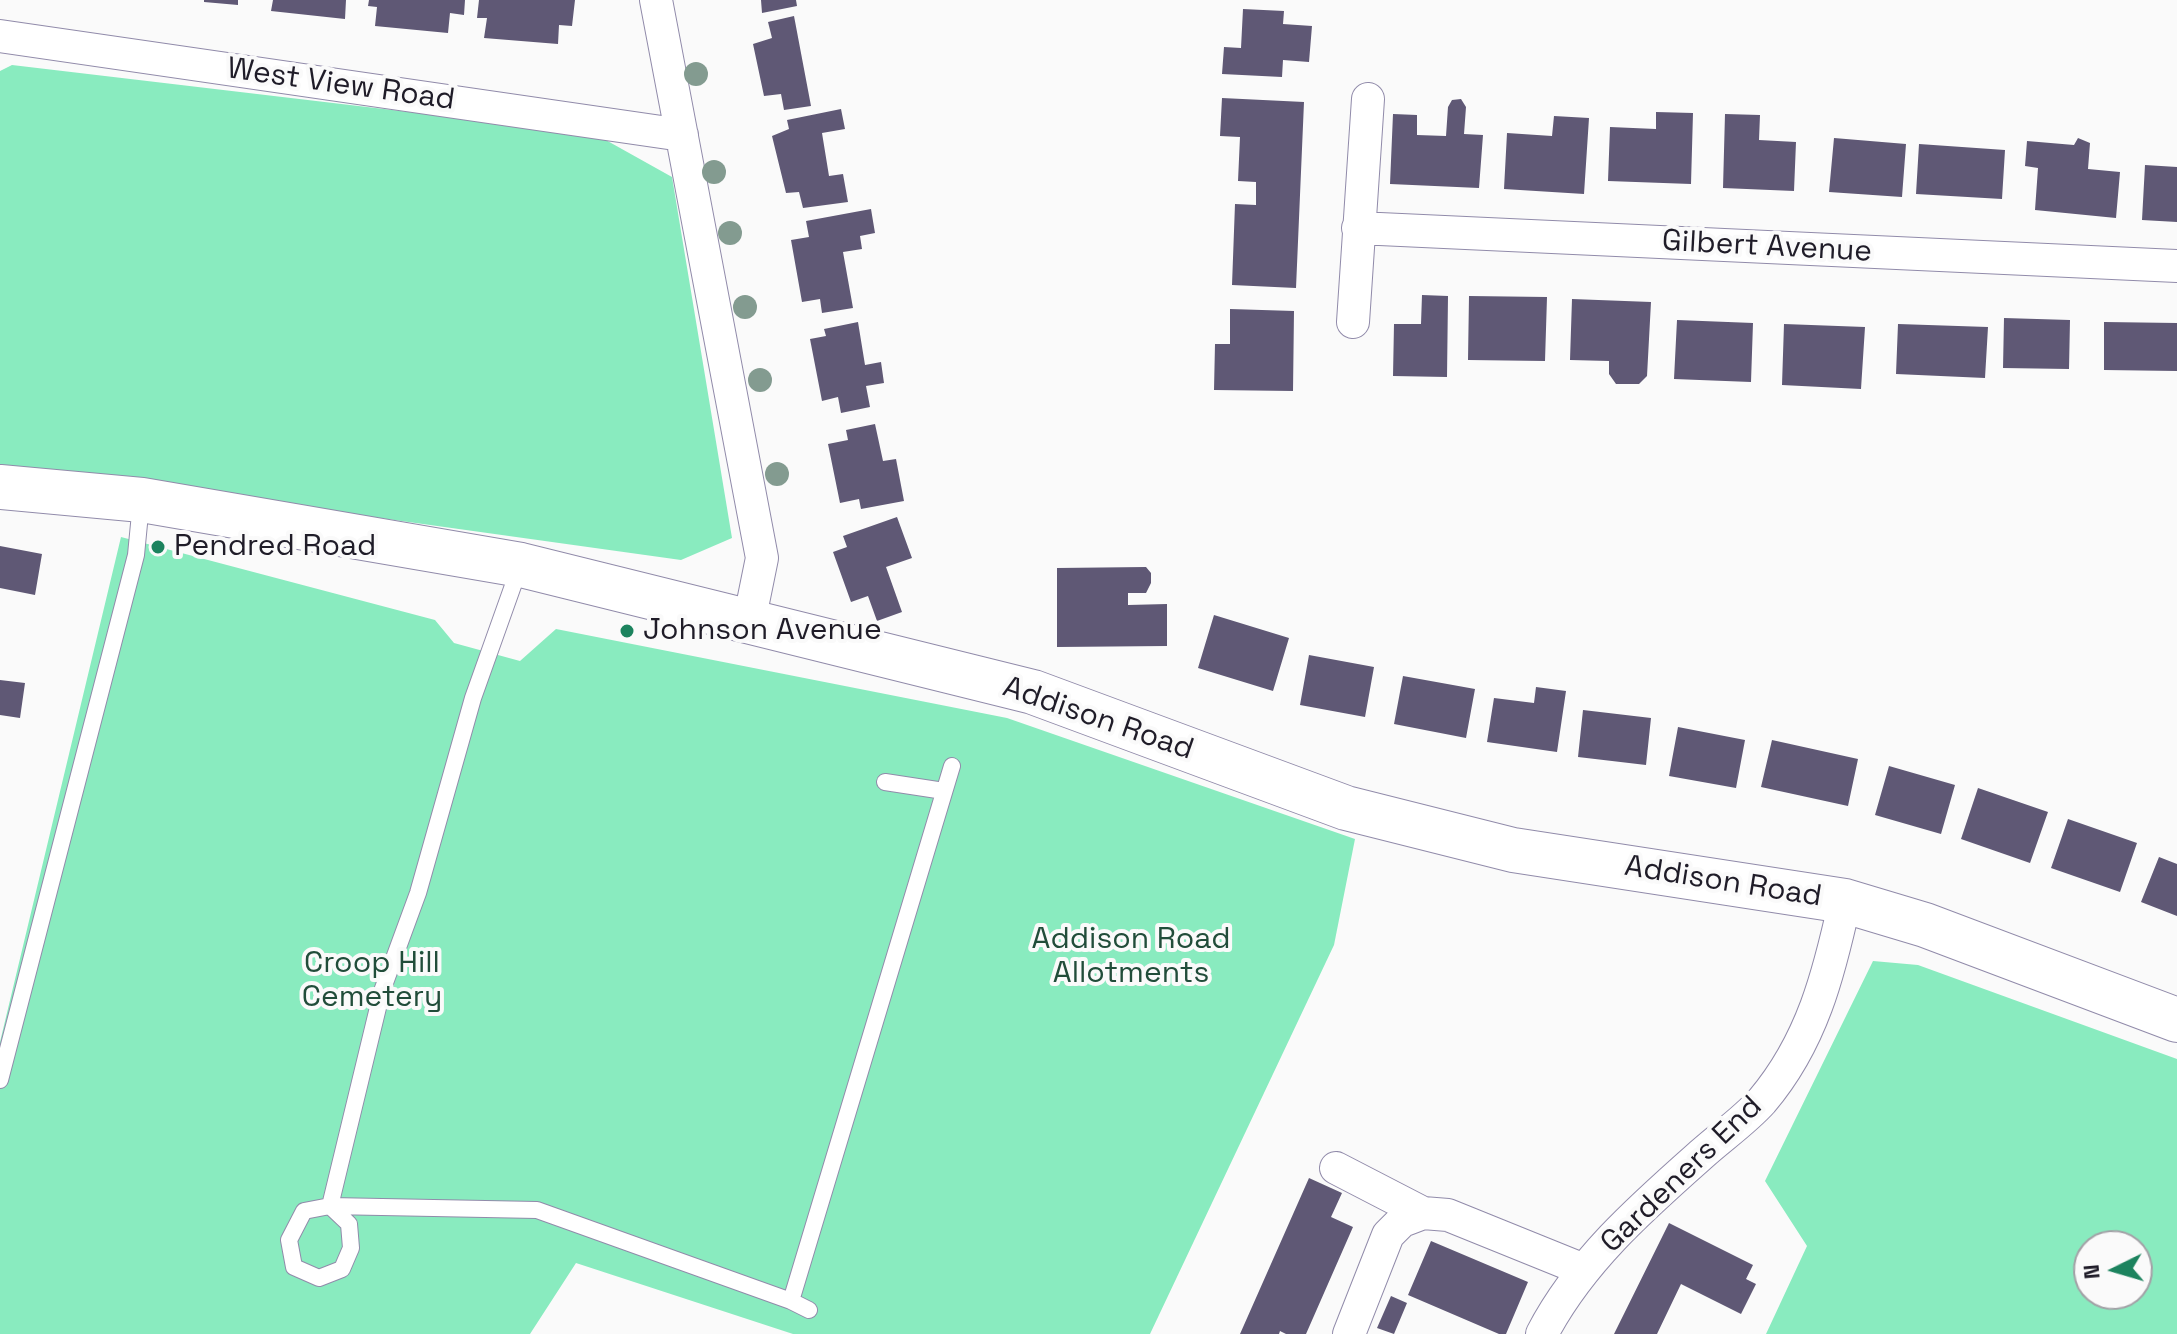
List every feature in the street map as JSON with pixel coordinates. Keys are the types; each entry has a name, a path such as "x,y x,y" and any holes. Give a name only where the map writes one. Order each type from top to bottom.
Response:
{"street":[{"path":"656,0 762,558 749,622"},
{"name":"West View Road","path":"0,36 682,135"},
{"path":"1353,322 1368,99"},
{"name":"Gilbert Avenue","path":"1358,228 2177,266"},
{"name":"Addison Road","path":"0,487 142,500 521,565 1033,692 1372,815 1513,850 1845,901 1925,925 2177,1020"},
{"name":"Gardeners End","path":"1542,1334 1584,1270 1629,1219 1762,1101 1803,1041 1827,981 1845,901"},
{"name":"Gardeners End","path":"1336,1168 1423,1213 1448,1215 1584,1270"},
{"path":"1349,1334 1388,1235 1402,1221 1423,1213"}],"lane":[{"path":"0,1080 136,555 142,500"},
{"path":"330,1206 382,991 418,893 473,698 521,565"},
{"path":"791,1301 952,766"},
{"path":"885,782 944,791"},
{"path":"330,1206 349,1224 351,1248 342,1269 319,1278 294,1267 289,1240 304,1211 330,1206 537,1210 809,1310"}],"green space":[{"path":"12,65 595,134 672,177 732,538 681,560 0,465 0,71"},
{"name":"Croop Hill Cemetery","path":"121,537 435,620 454,643 520,661 556,629 1007,718 1355,839 1334,945 1150,1334 793,1334 576,1263 530,1334 0,1334 0,1042"},
{"path":"1873,961 1918,965 2177,1059 2177,1334 1766,1334 1807,1246 1765,1181"}],"building":[{"path":"238,0 238,5 204,2"},
{"path":"273,0 346,0 345,19 271,11"},
{"path":"369,0 465,0 464,15 450,13 448,33 375,26 377,7 368,6"},
{"path":"479,0 575,0 572,26 559,25 558,44 484,38 487,18 477,18"},
{"path":"761,0 796,0 797,6 762,13"},
{"path":"1243,9 1284,11 1283,24 1312,26 1309,62 1283,60 1282,77 1222,74 1224,47 1241,48"},
{"path":"794,16 811,106 784,110 781,94 764,96 753,44 772,38 768,22"},
{"path":"1222,98 1304,102 1296,288 1232,285 1235,204 1256,205 1256,182 1238,181 1240,137 1220,136"},
{"path":"1461,99 1466,107 1464,134 1483,135 1479,188 1390,184 1393,114 1417,115 1417,135 1446,136 1448,107 1452,100"},
{"path":"841,109 845,129 822,133 829,176 843,174 848,202 803,208 799,192 786,193 772,136 789,129 787,120"},
{"path":"1656,112 1693,113 1691,184 1608,181 1610,127 1656,129"},
{"path":"1725,114 1760,115 1759,140 1796,142 1794,191 1723,188"},
{"path":"1554,116 1589,118 1584,194 1504,189 1507,133 1552,136"},
{"path":"1834,138 1906,144 1902,197 1829,192"},
{"path":"2078,138 2090,143 2088,169 2120,172 2116,218 2035,210 2038,168 2025,166 2027,141 2074,145"},
{"path":"1919,144 2005,150 2002,199 1916,194"},
{"path":"2145,165 2177,167 2177,222 2142,220"},
{"path":"871,209 875,233 860,236 862,249 843,252 853,308 822,313 820,299 802,302 791,240 809,237 806,221"},
{"path":"1422,295 1448,296 1447,377 1393,376 1394,324 1421,324"},
{"path":"1469,296 1547,297 1545,361 1468,360"},
{"path":"1572,299 1651,302 1647,376 1639,384 1616,384 1609,374 1609,361 1570,360"},
{"path":"1230,309 1294,311 1293,391 1214,390 1215,344 1230,344"},
{"path":"2004,318 2070,320 2069,369 2003,368"},
{"path":"1677,320 1753,323 1751,382 1674,379"},
{"path":"858,322 865,365 881,362 884,383 866,386 870,407 841,413 838,397 822,401 810,339 826,336 824,329"},
{"path":"2104,322 2177,323 2177,371 2104,370"},
{"path":"1784,324 1865,327 1861,389 1782,385"},
{"path":"1898,324 1988,327 1985,378 1896,374"},
{"path":"875,424 883,461 896,459 904,501 861,509 859,499 840,503 828,444 848,440 846,430"},
{"path":"897,517 912,558 886,567 902,612 877,621 868,596 851,602 833,552 847,547 843,536"},
{"path":"0,546 42,554 35,595 0,588"},
{"path":"1146,567 1151,573 1151,583 1146,593 1128,593 1128,605 1167,604 1167,646 1057,647 1057,568"},
{"path":"1214,615 1289,638 1273,691 1198,668"},
{"path":"1309,655 1374,667 1365,717 1300,705"},
{"path":"1403,676 1475,689 1466,738 1394,724"},
{"path":"0,680 25,683 20,718 0,715"},
{"path":"1536,687 1566,691 1557,752 1487,742 1494,698 1534,703"},
{"path":"1583,710 1651,718 1646,765 1578,757"},
{"path":"1678,727 1745,740 1736,788 1669,776"},
{"path":"1772,740 1858,759 1848,806 1761,787"},
{"path":"1889,766 1955,785 1941,834 1875,815"},
{"path":"1978,788 2048,812 2030,863 1961,839"},
{"path":"2068,819 2137,843 2120,892 2051,868"},
{"path":"2159,857 2177,864 2177,916 2141,902"},
{"path":"1309,1178 1342,1193 1331,1217 1353,1227 1306,1334 1280,1331 1279,1334 1240,1334"},
{"path":"1669,1223 1753,1265 1746,1279 1756,1284 1741,1314 1681,1284 1657,1334 1614,1334"},
{"path":"1431,1241 1528,1282 1506,1334 1499,1334 1408,1295"},
{"path":"1391,1296 1407,1303 1394,1334 1377,1328"}],"place":[{"name":"Pendred Road","path":"158,547"},
{"name":"Johnson Avenue","path":"627,631"}],"park label":[{"name":"Addison Road Allotments","path":"1131,957"}]}
